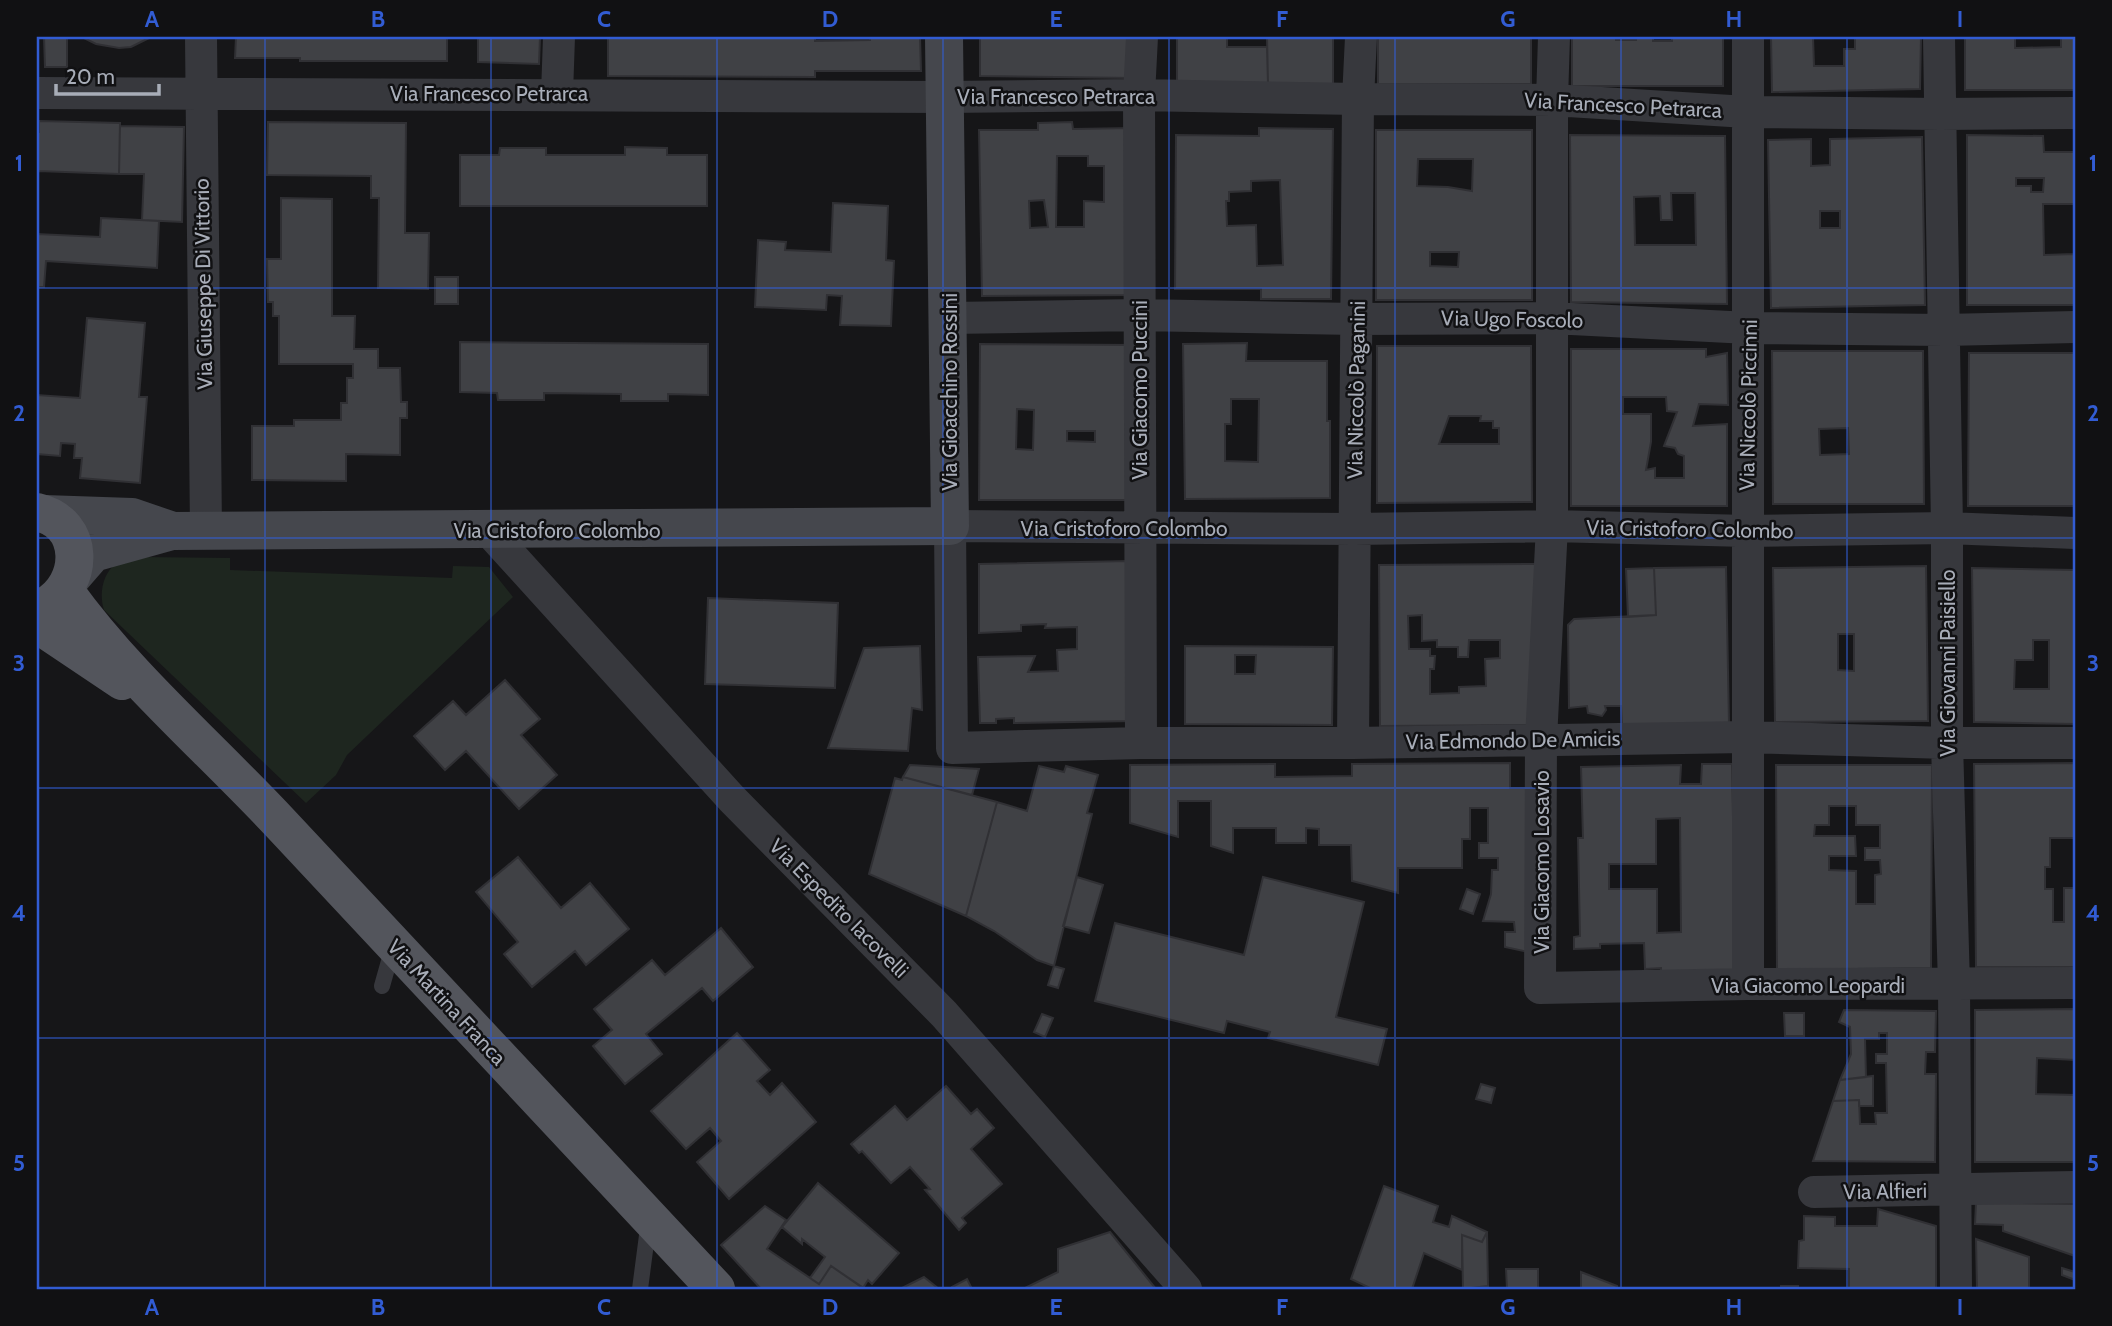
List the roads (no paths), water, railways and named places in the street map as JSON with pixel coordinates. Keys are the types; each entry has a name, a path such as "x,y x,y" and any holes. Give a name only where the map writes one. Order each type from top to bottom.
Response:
{"main road":[{"path":"40,513 57,522 67,533 73,546 75,561 58,592"},
{"name":"Via Martina Franca","path":"58,592 175,717 265,807 716,1289"},
{"name":"Via Martina Franca","path":"37,624 175,717"}],"street":[{"name":"Via Giuseppe Di Vittorio","path":"189,531 201,37"},
{"path":"557,93 559,37"},
{"name":"Via Gioacchino Rossini","path":"944,37 952,748"},
{"name":"Via Giacomo Puccini","path":"1141,743 1139,94 1142,37"},
{"name":"Via Niccolò Paganini","path":"1353,743 1358,99 1361,37"},
{"name":"Via Giacomo Losavio","path":"1540,988 1541,739 1552,526 1552,100 1555,37"},
{"name":"Via Niccolò Piccinni","path":"1748,37 1748,984"},
{"name":"Via Giovanni Paisiello","path":"1939,37 1947,528 1947,743 1957,1190 1956,1289"},
{"name":"Via Francesco Petrarca","path":"37,93 557,93 944,97 1139,94 1552,100 1747,112 2075,113"},
{"name":"Via Ugo Foscolo","path":"949,318 1139,315 1356,319 1552,318 1749,328 1944,330 2075,327"},
{"name":"Via Cristoforo Colombo","path":"40,513 132,517 189,531"},
{"name":"Via Cristoforo Colombo","path":"58,592 93,553 189,531 950,526 1354,529 1552,526 1747,531 1947,528 2075,533"},
{"name":"Via Espedito Iacovelli","path":"488,530 732,799 944,1014 1186,1289"},
{"name":"Via Edmondo De Amicis","path":"952,748 1141,743 1353,743 1746,737 1947,743 2075,743"},
{"name":"Via Giacomo Leopardi","path":"1540,988 2075,983"},
{"name":"Via Alfieri","path":"1814,1192 2075,1187"}],"lane":[{"path":"382,986 393,945"},
{"path":"640,1289 649,1218"}]}
